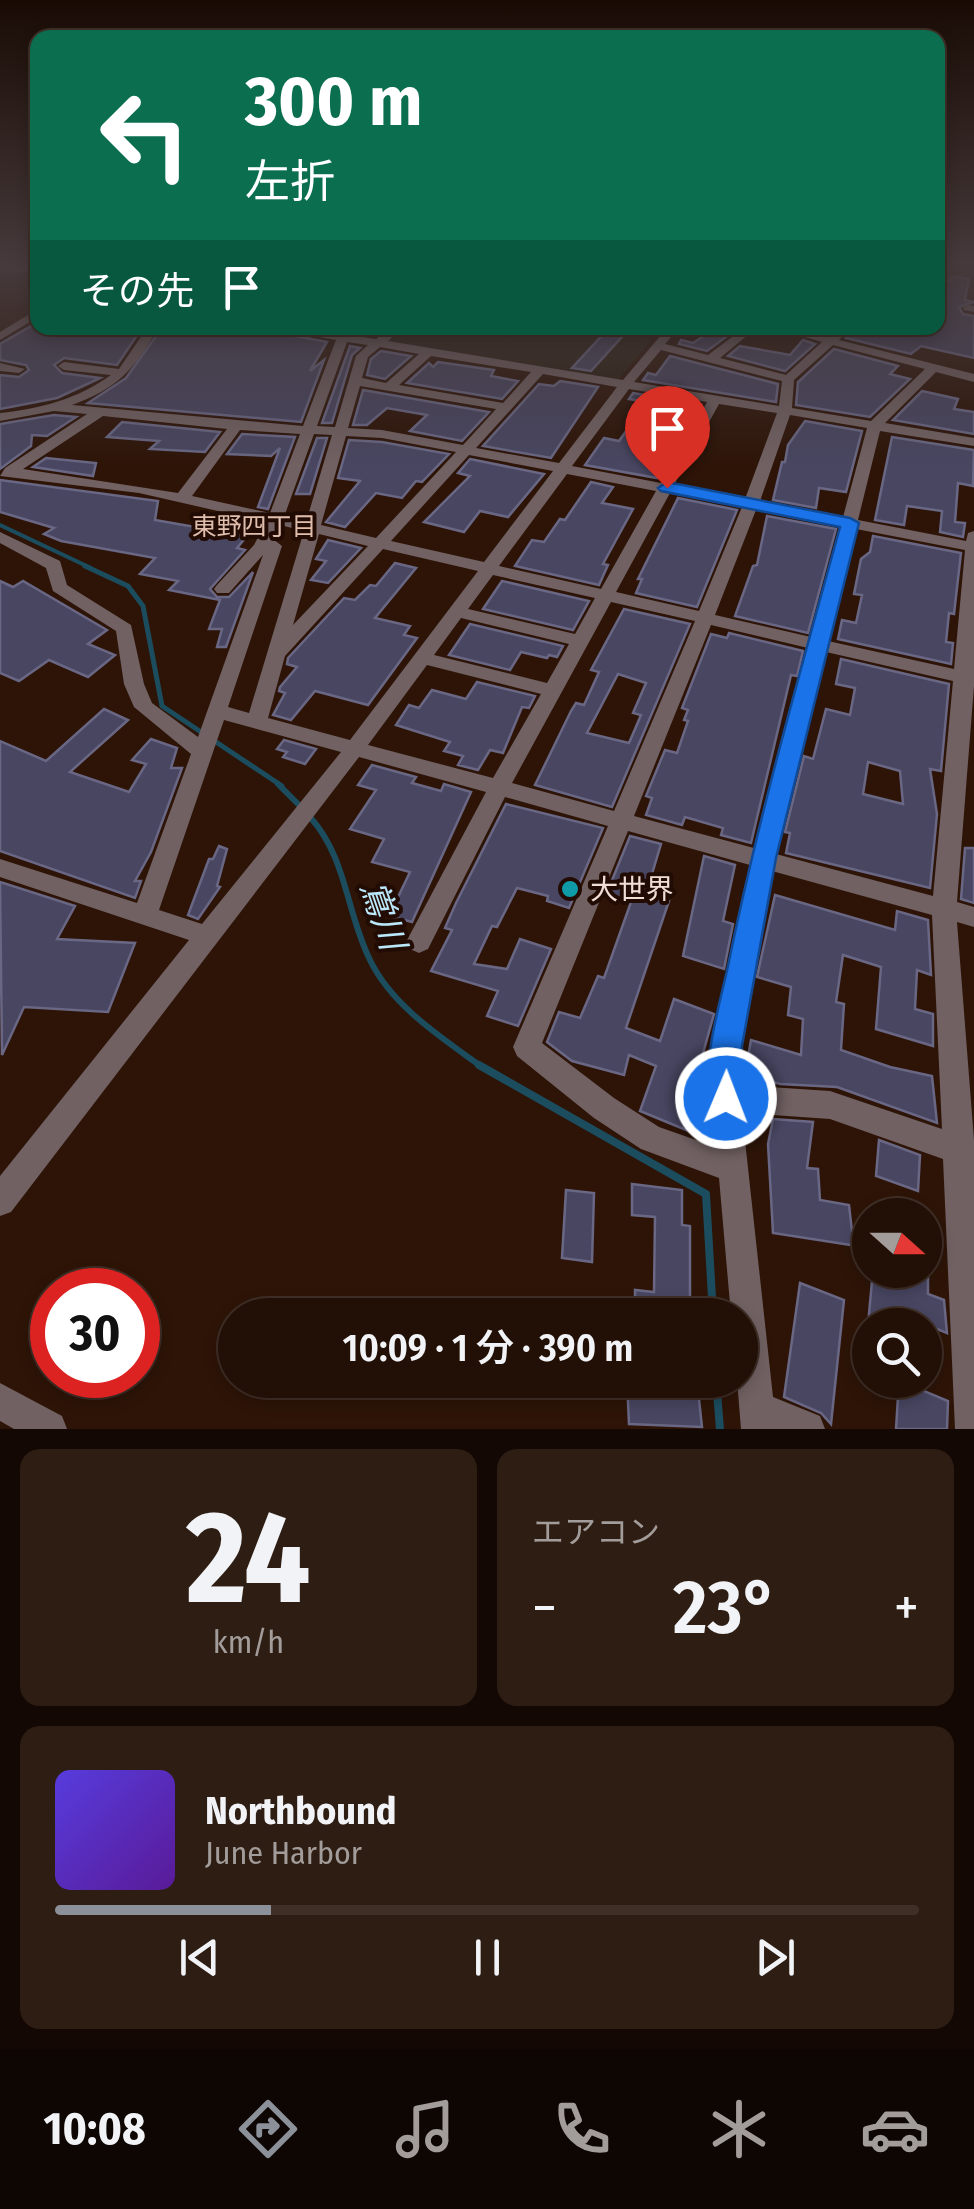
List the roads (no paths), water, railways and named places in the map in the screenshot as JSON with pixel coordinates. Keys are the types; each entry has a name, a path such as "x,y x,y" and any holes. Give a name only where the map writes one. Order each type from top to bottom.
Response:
{"street":[{"path":"0,417 77,397 122,374 147,335"},
{"path":"223,589 264,540 275,520 344,335"},
{"path":"351,335 377,344 974,442"},
{"path":"256,721 362,356 388,335"},
{"path":"0,1201 355,748 624,384 667,335"},
{"path":"712,360 742,335"},
{"path":"806,335 974,378"},
{"path":"732,1167 652,1139 604,1108 527,1047 751,503 785,410 788,379 840,335"},
{"path":"658,346 788,379"},
{"path":"390,387 427,352"},
{"path":"64,366 122,374"},
{"path":"0,367 18,369"},
{"path":"807,1429 757,1418 726,1098 727,1046 763,858 875,425 934,367"},
{"path":"274,657 539,371"},
{"path":"355,381 505,407"},
{"path":"419,942 499,786 714,399"},
{"path":"46,406 236,426 382,434 973,543 968,678 944,909 963,1044 973,1429"},
{"path":"5,474 98,413"},
{"path":"182,498 236,426"},
{"path":"5,474 93,481 182,498 968,678"},
{"path":"0,537 54,565 59,587 125,629 134,684 144,707 202,751"},
{"path":"145,916 274,546 264,540"},
{"path":"456,612 580,641"},
{"path":"422,658 552,691"},
{"path":"217,710 974,917"},
{"path":"0,868 207,936"},
{"path":"726,1098 830,1105 966,1152"},
{"path":"0,1401 49,1429"}],"waterway":[{"name":"鴬川","path":"0,525 91,568"},
{"name":"鴬川","path":"85,566 128,586 143,606 162,706 204,734"},
{"name":"鴬川","path":"213,740 282,786"},
{"name":"鴬川","path":"278,784 303,809"},
{"name":"鴬川","path":"310,817 332,850 362,942 379,977 419,1020 480,1066"},
{"name":"鴬川","path":"480,1066 706,1194 712,1298"},
{"name":"鴬川","path":"717,1398 720,1429"}],"place":[{"name":"大世界","path":"570,889"}],"district":[{"name":"東野四丁目","path":"254,526"}]}
